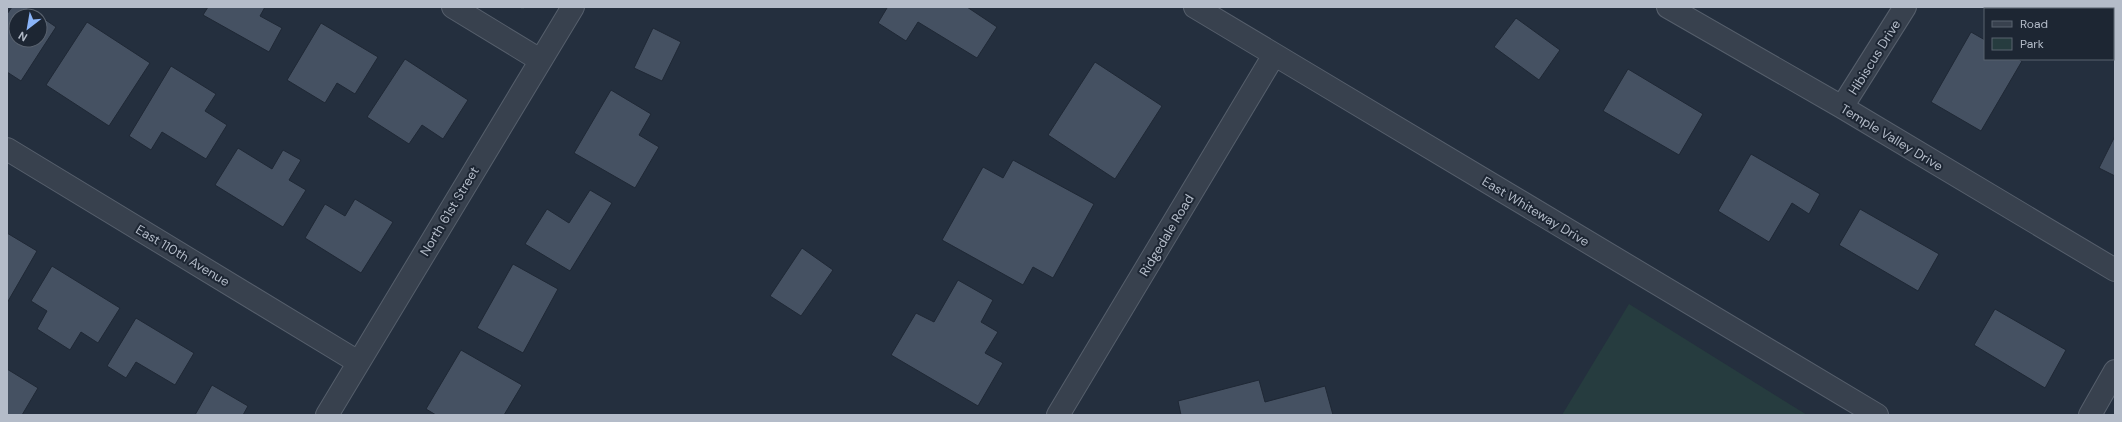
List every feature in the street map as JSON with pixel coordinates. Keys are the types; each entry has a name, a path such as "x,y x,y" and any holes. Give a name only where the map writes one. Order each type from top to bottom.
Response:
{"street":[{"path":"453,7 540,60"},
{"name":"North 61st Street","path":"327,415 573,7"},
{"name":"East Whiteway Drive","path":"1195,7 1877,415"},
{"name":"Temple Valley Drive","path":"1668,7 1842,107 2115,270"},
{"name":"Hibiscus Drive","path":"1842,107 1905,7"},
{"name":"Ridgedale Road","path":"1058,415 1274,54"},
{"name":"East 110th Avenue","path":"7,149 358,362"},
{"path":"2090,415 2115,371"}],"green space":[{"path":"1629,304 1807,415 1562,415"}],"building":[{"path":"26,7 28,8 11,8"},
{"path":"208,7 265,7 260,16 282,28 269,52 203,15"},
{"path":"886,7 967,7 997,27 977,58 918,22 906,41 878,23 887,8"},
{"path":"2040,7 2084,7 2084,8"},
{"path":"8,13 8,48 42,48 21,81 7,72"},
{"path":"1516,18 1560,50 1539,80 1494,47"},
{"path":"48,22 56,27 48,39"},
{"path":"87,22 150,63 109,126 46,85"},
{"path":"321,23 378,57 355,94 337,83 325,103 287,80"},
{"path":"653,28 681,42 662,81 634,68"},
{"path":"1971,32 1984,39 1984,60 2022,61 1981,131 1931,102"},
{"path":"405,59 468,100 443,139 422,125 409,144 367,117"},
{"path":"1095,62 1162,106 1115,179 1048,135"},
{"path":"171,66 216,94 205,111 227,125 206,159 162,132 151,150 129,136"},
{"path":"1628,69 1703,114 1679,155 1603,111"},
{"path":"611,90 651,114 639,135 659,147 635,188 574,153"},
{"path":"2115,136 2115,176 2099,168"},
{"path":"238,148 272,169 283,150 301,160 289,180 306,190 283,227 215,185"},
{"path":"1751,154 1820,194 1809,214 1792,203 1769,242 1718,211"},
{"path":"1013,160 1094,204 1053,278 1033,267 1023,285 942,240 983,167 1003,178"},
{"path":"590,190 612,203 570,271 525,244 547,209 569,223"},
{"path":"355,199 393,222 361,273 305,238 325,204 345,216"},
{"path":"1860,209 1939,254 1918,291 1839,245"},
{"path":"7,233 37,251 7,303"},
{"path":"802,248 833,270 801,316 770,296"},
{"path":"513,264 558,289 523,353 477,328"},
{"path":"52,266 120,308 98,343 81,332 70,350 37,329 47,311 31,301"},
{"path":"958,280 993,300 981,322 998,332 985,353 1003,363 978,406 891,355 916,313 934,322"},
{"path":"1995,309 2066,350 2045,388 1974,345"},
{"path":"136,318 194,353 175,385 136,362 126,378 107,366"},
{"path":"461,350 522,385 504,415 436,415 426,409"},
{"path":"7,369 38,388 22,415 7,415"},
{"path":"1259,380 1265,402 1325,386 1333,415 1181,415 1178,401"},
{"path":"212,385 248,406 243,415 195,415"}]}
